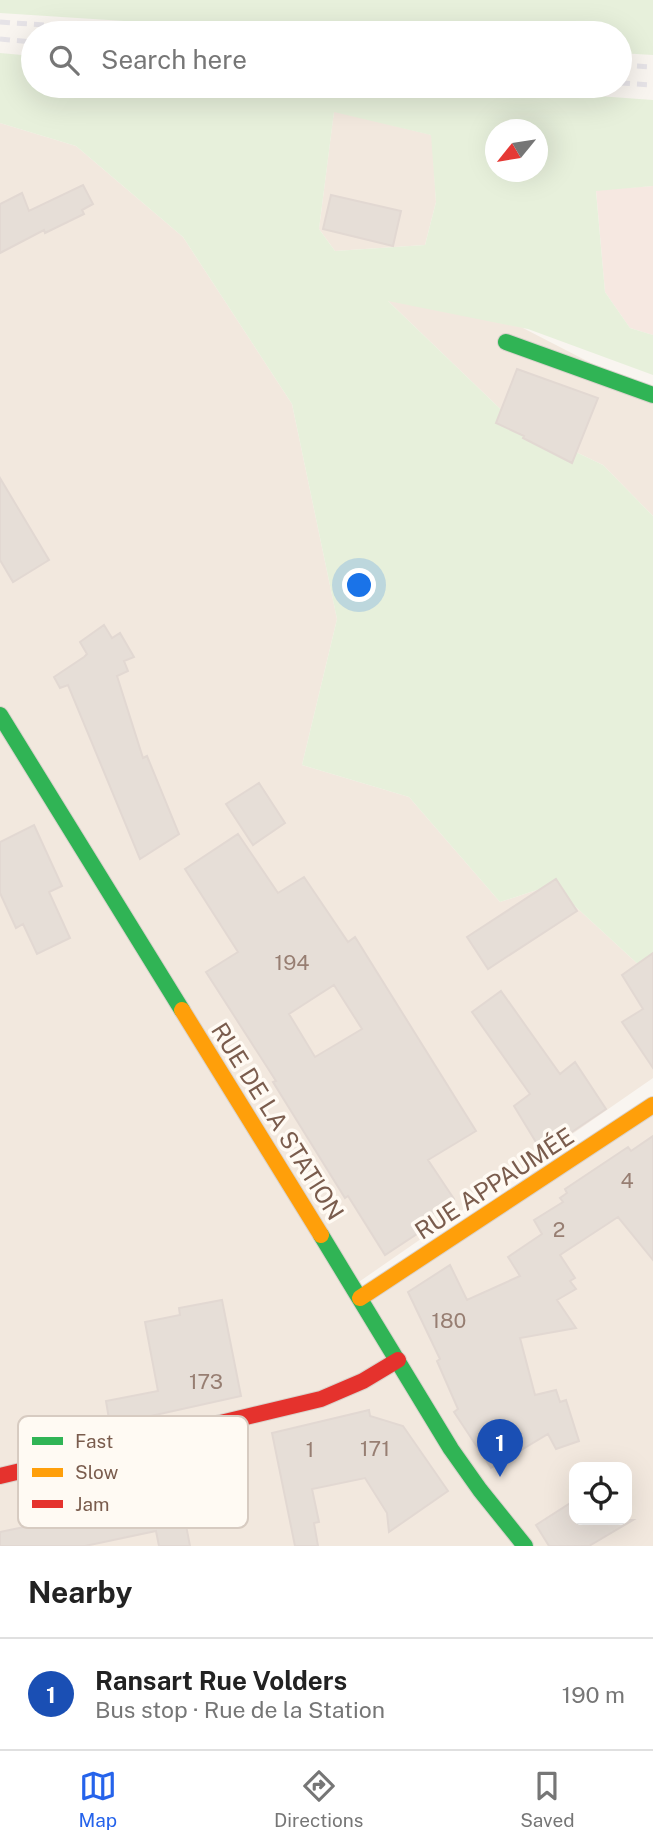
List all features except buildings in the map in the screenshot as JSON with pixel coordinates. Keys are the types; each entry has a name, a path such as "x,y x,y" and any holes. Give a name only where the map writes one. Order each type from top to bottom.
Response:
{"street":[{"path":"506,342 653,395"},
{"name":"RUE DE LA STATION","path":"0,715 451,1449 525,1546"},
{"name":"RUE APPAUMÉE","path":"360,1298 653,1105"},
{"path":"248,1417 321,1399 363,1381 398,1360"},
{"path":"0,1476 18,1472"}],"shaded area":[{"path":"334,111 432,135 436,202 425,245 335,251 319,229"},
{"path":"0,123 76,146 183,237 292,404 337,619 302,765 409,797 500,902 552,885 653,978 653,1078 353,1286 360,1298 653,1105 653,1546 0,1546"},
{"path":"653,186 653,335 630,328 605,292 596,190"},
{"path":"387,300 521,327 653,395 653,516 603,465 515,423"}],"green space":[{"path":"0,0 653,0 653,55 632,54 632,21 124,21 0,13"},
{"path":"0,53 21,55 21,98 653,100 653,186 596,191 605,292 630,328 653,335 653,375 528,329 388,301 515,423 603,465 653,516 653,978 552,885 500,902 409,797 302,765 337,619 292,404 183,237 76,146 0,123","holes":["334,112 431,135 436,202 425,245 335,251 319,229"]}],"railway":[{"path":"0,22 21,23"},
{"path":"0,39 21,41"},
{"path":"632,66 653,67"},
{"path":"632,84 653,85"}],"traffic: fast":[{"path":"506,342 653,395"},
{"path":"0,715 182,1010"},
{"path":"321,1235 451,1449 525,1546"}],"traffic: slow":[{"path":"182,1010 321,1235"},
{"path":"360,1298 653,1105"}],"traffic: jam":[{"path":"248,1417 321,1399 363,1381 398,1360"},
{"path":"0,1476 18,1472"}],"place":[{"name":"Ransart Rue Volders","path":"500,1477"}]}
